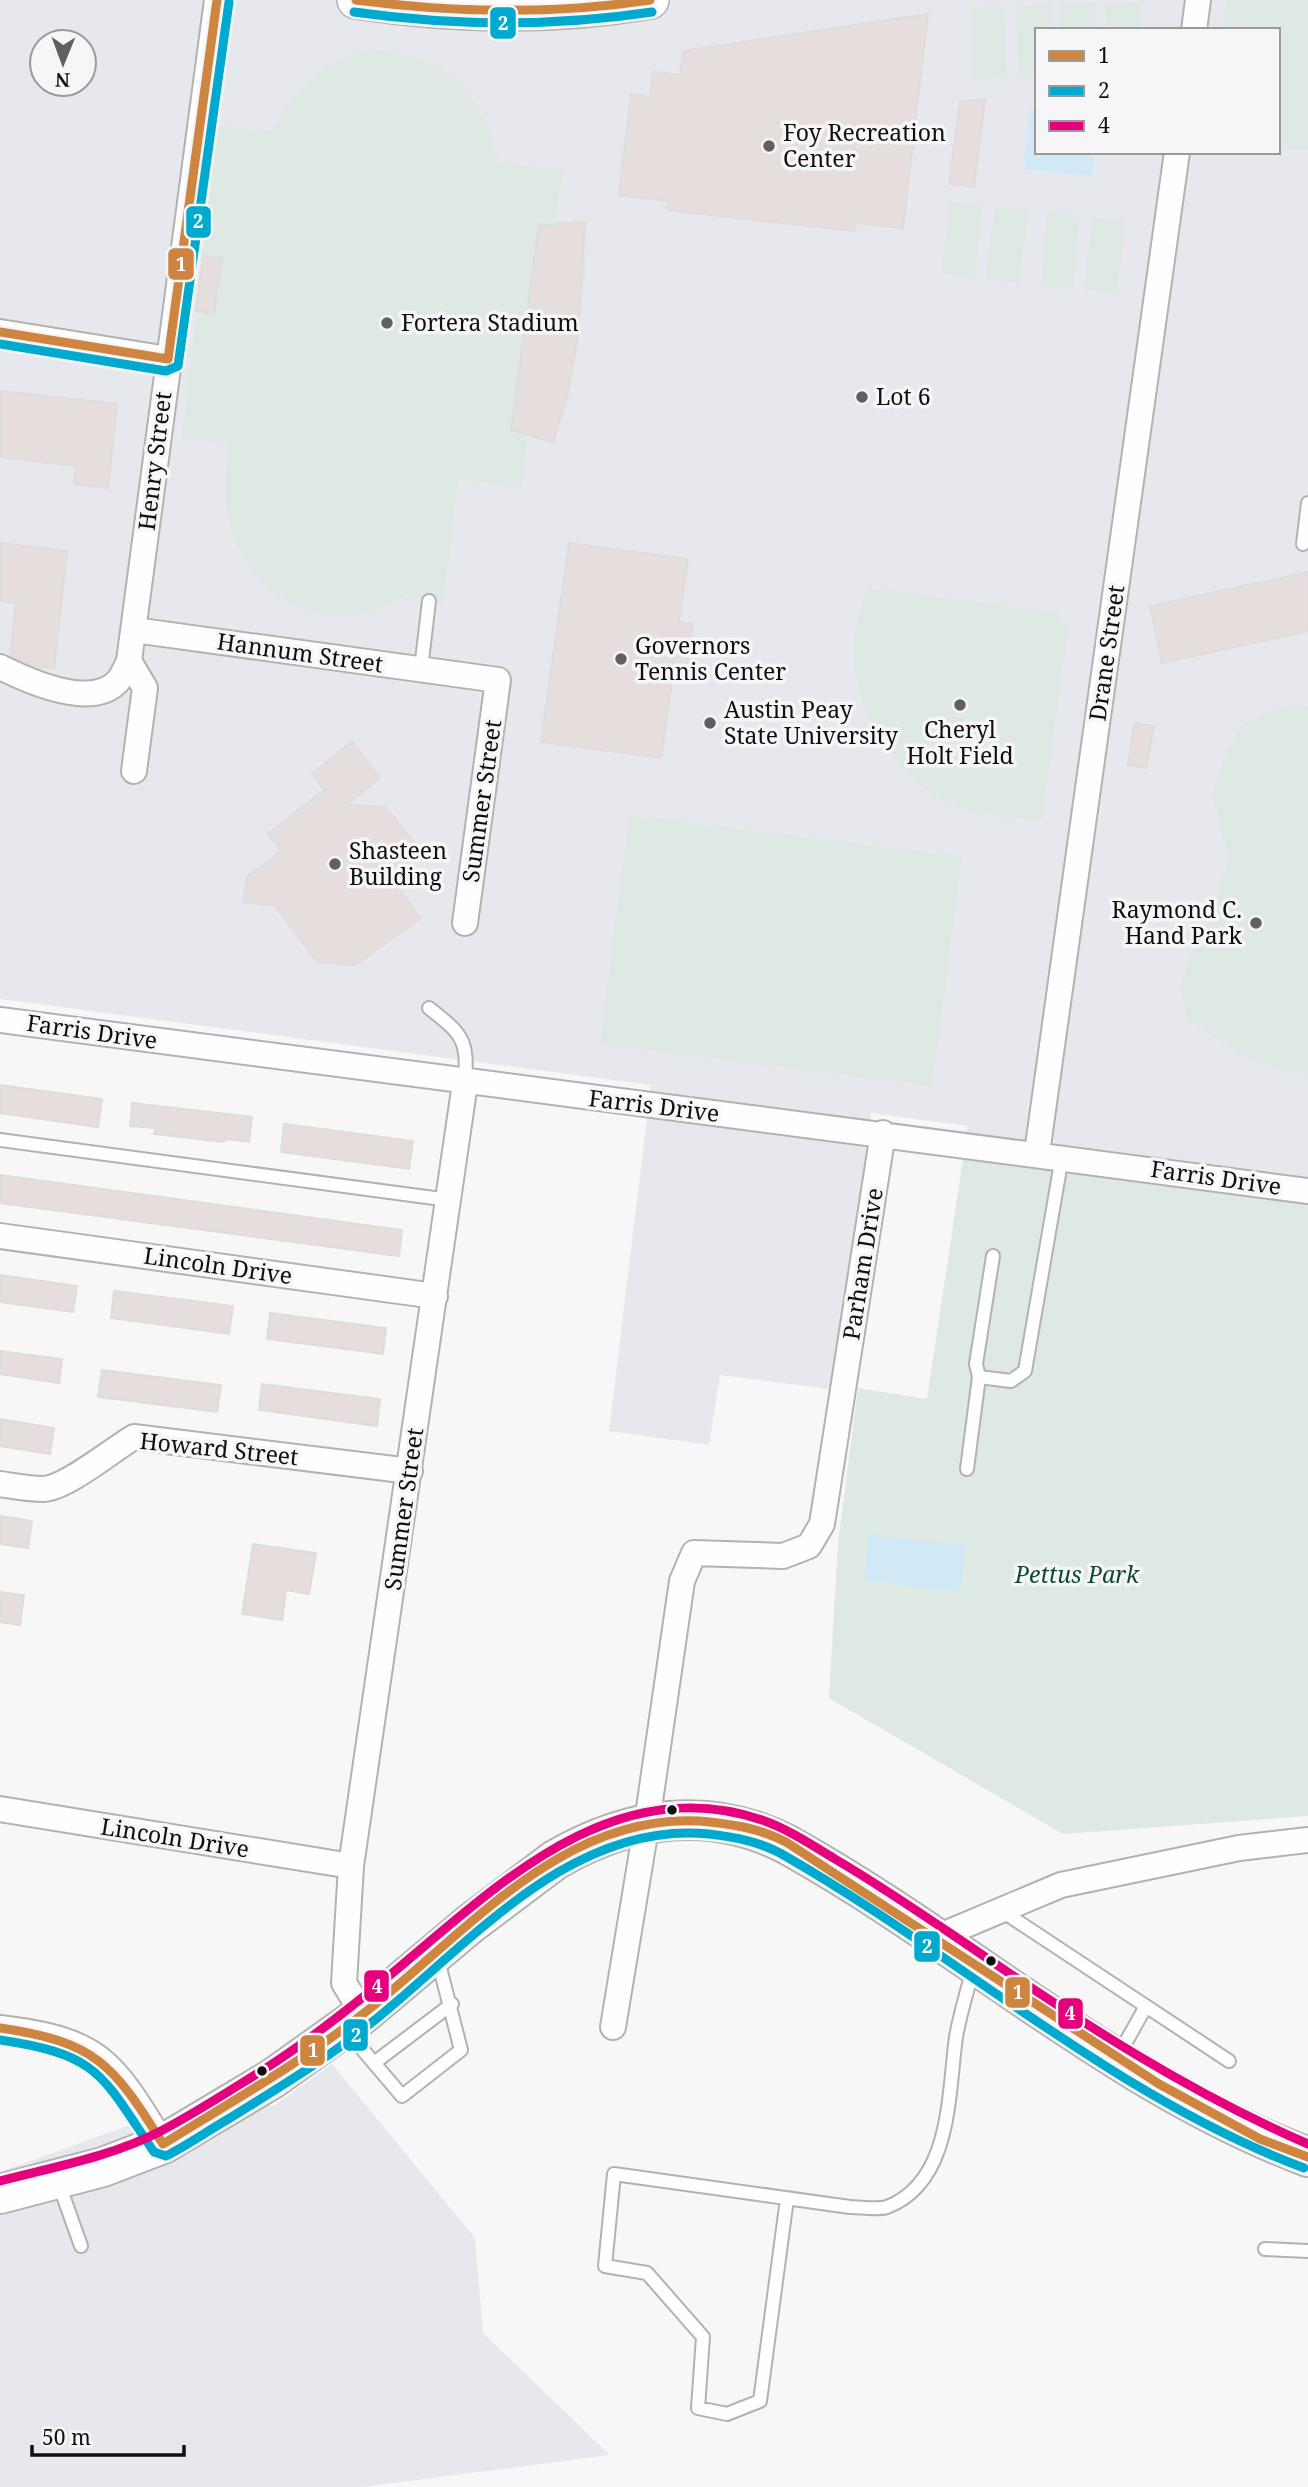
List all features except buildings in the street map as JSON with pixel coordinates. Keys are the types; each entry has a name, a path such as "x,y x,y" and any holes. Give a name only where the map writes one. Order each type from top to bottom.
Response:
{"highway":[{"path":"0,2194 58,2180 163,2144 272,2079 354,2021 436,1952 555,1860 601,1836 648,1822 679,1819 729,1824 764,1832 820,1863 1117,2058 1201,2109 1260,2138 1308,2157"}],"main road":[{"path":"356,0 410,8 511,15 600,9 650,0"}],"street":[{"name":"Henry Street","path":"134,630 217,0"},
{"path":"1194,28 1198,0"},
{"name":"Drane Street","path":"1037,1153 1177,154"},
{"path":"0,332 168,359"},
{"path":"0,667 33,684 80,694 101,692 118,682 129,661 134,630"},
{"name":"Hannum Street","path":"134,630 498,680"},
{"path":"129,661 145,688 134,771"},
{"name":"Summer Street","path":"465,923 498,680"},
{"name":"Farris Drive","path":"0,1020 465,1083 1037,1153 1308,1191"},
{"name":"Summer Street","path":"354,2021 344,1983 351,1866 465,1083"},
{"name":"Parham Drive","path":"613,2027 648,1822 682,1581 694,1553 783,1556 809,1546 822,1524 883,1133"},
{"name":"Lincoln Drive","path":"0,1236 435,1296"},
{"name":"Howard Street","path":"0,1484 46,1489 70,1481 101,1457 134,1437 410,1471"},
{"name":"Lincoln Drive","path":"0,1809 351,1866"},
{"path":"935,1938 1061,1885 1239,1848 1308,1840"},
{"path":"0,2028 42,2033 69,2041 111,2066 126,2083 163,2144"}],"lane":[{"path":"1303,544 1308,503"},
{"path":"421,669 429,601"},
{"path":"429,1008 459,1032 467,1050 465,1083"},
{"path":"0,1140 449,1200"},
{"path":"979,1377 1011,1381 1025,1371 1062,1157"},
{"path":"967,1469 979,1377 976,1364 993,1256"},
{"path":"1002,1911 1229,2061"},
{"path":"354,2021 374,2063 402,2096 461,2050 452,2004 436,1952"},
{"path":"787,2199 760,2400 727,2414 698,2407 703,2337 647,2273 606,2266 614,2174 850,2207 886,2207 912,2191 929,2172 941,2141 957,2033 974,1962"},
{"path":"374,2063 452,2004"},
{"path":"1117,2058 1145,2008"},
{"path":"58,2180 81,2246"},
{"path":"1265,2249 1308,2251"}],"shaded area":[{"name":"Austin Peay State University","path":"0,0 1308,0 1308,1200 963,1159 967,1126 871,1113 837,1390 720,1375 709,1445 609,1431 651,1085 0,999"},
{"path":"332,2064 475,2238 483,2333 610,2455 362,2487 0,2487 0,2172 127,2126 275,2105"}],"green space":[{"path":"1226,0 1308,0 1308,149 1280,149 1280,28 1222,28"},
{"path":"1096,3 1096,28 1060,28 1060,4"},
{"path":"1139,3 1140,28 1106,28 1105,4"},
{"path":"1051,4 1051,28 1035,28 1035,78 1018,78 1016,6"},
{"path":"1005,6 1007,79 973,80 971,7"},
{"name":"Fortera Stadium","path":"372,50 422,61 457,81 481,113 499,161 563,171 555,222 571,223 571,219 583,219 583,302 567,393 552,445 528,435 521,487 458,480 443,603 416,599 412,592 393,603 370,611 327,614 304,608 283,598 264,583 249,564 237,543 229,520 225,496 228,442 182,438 218,125 272,131 291,100 312,78 338,62"},
{"path":"950,202 983,206 974,278 941,274"},
{"path":"995,207 1028,211 1019,284 985,279"},
{"path":"1047,212 1080,216 1073,288 1041,285"},
{"path":"1092,218 1125,222 1117,294 1084,290"},
{"name":"Cheryl Holt Field","path":"868,588 1057,613 1068,627 1042,820 989,815 950,803 914,780 893,758 876,733 856,676 854,646 858,617"},
{"name":"Raymond C. Hand Park","path":"1293,706 1308,707 1308,1074 1290,1072 1258,1062 1200,1027 1186,1017 1180,984 1229,861 1212,792 1228,748 1242,725 1266,713"},
{"path":"629,815 962,857 932,1086 600,1044"},
{"name":"Pettus Park","path":"963,1159 1308,1200 1308,1816 1063,1834 829,1698 838,1543 858,1388 927,1399"}],"water":[{"path":"1030,109 1035,109 1035,154 1095,154 1092,176 1024,169"},
{"path":"869,1534 965,1546 960,1592 864,1580"}],"transit line":[{"name":"1","path":"0,332 168,359 217,0"},
{"name":"1","path":"356,0 466,10 540,10 650,0"},
{"name":"2","path":"0,344 166,371 178,366 229,2"},
{"name":"2","path":"354,12 429,20 503,23 577,20 652,12"},
{"name":"4","path":"0,2181 121,2148 185,2118 317,2033 522,1869 566,1842 611,1822 659,1810 709,1809 762,1820 790,1833 888,1892 1055,2004 1137,2055 1220,2102 1308,2144"},
{"name":"1","path":"0,2028 59,2041 99,2061 130,2094 163,2144 335,2035 478,1916 519,1884 562,1856 608,1835 657,1823 710,1822 749,1828 786,1842 1159,2084 1260,2139 1308,2157"},
{"name":"2","path":"0,2040 59,2053 79,2061 95,2072 122,2104 154,2152 166,2156 266,2096 337,2049 485,1925 525,1894 567,1867 612,1847 659,1835 709,1834 745,1840 780,1853 909,1934 1101,2064 1167,2103 1235,2138 1304,2168"}],"place":[{"name":"Foy Recreation Center","path":"769,146"},
{"name":"Fortera Stadium","path":"387,323"},
{"name":"Lot 6","path":"862,397"},
{"name":"Governors Tennis Center","path":"621,659"},
{"name":"Cheryl Holt Field","path":"960,705"},
{"name":"Austin Peay State University","path":"710,723"},
{"name":"Shasteen Building","path":"335,864"},
{"name":"Raymond C. Hand Park","path":"1256,923"}]}
